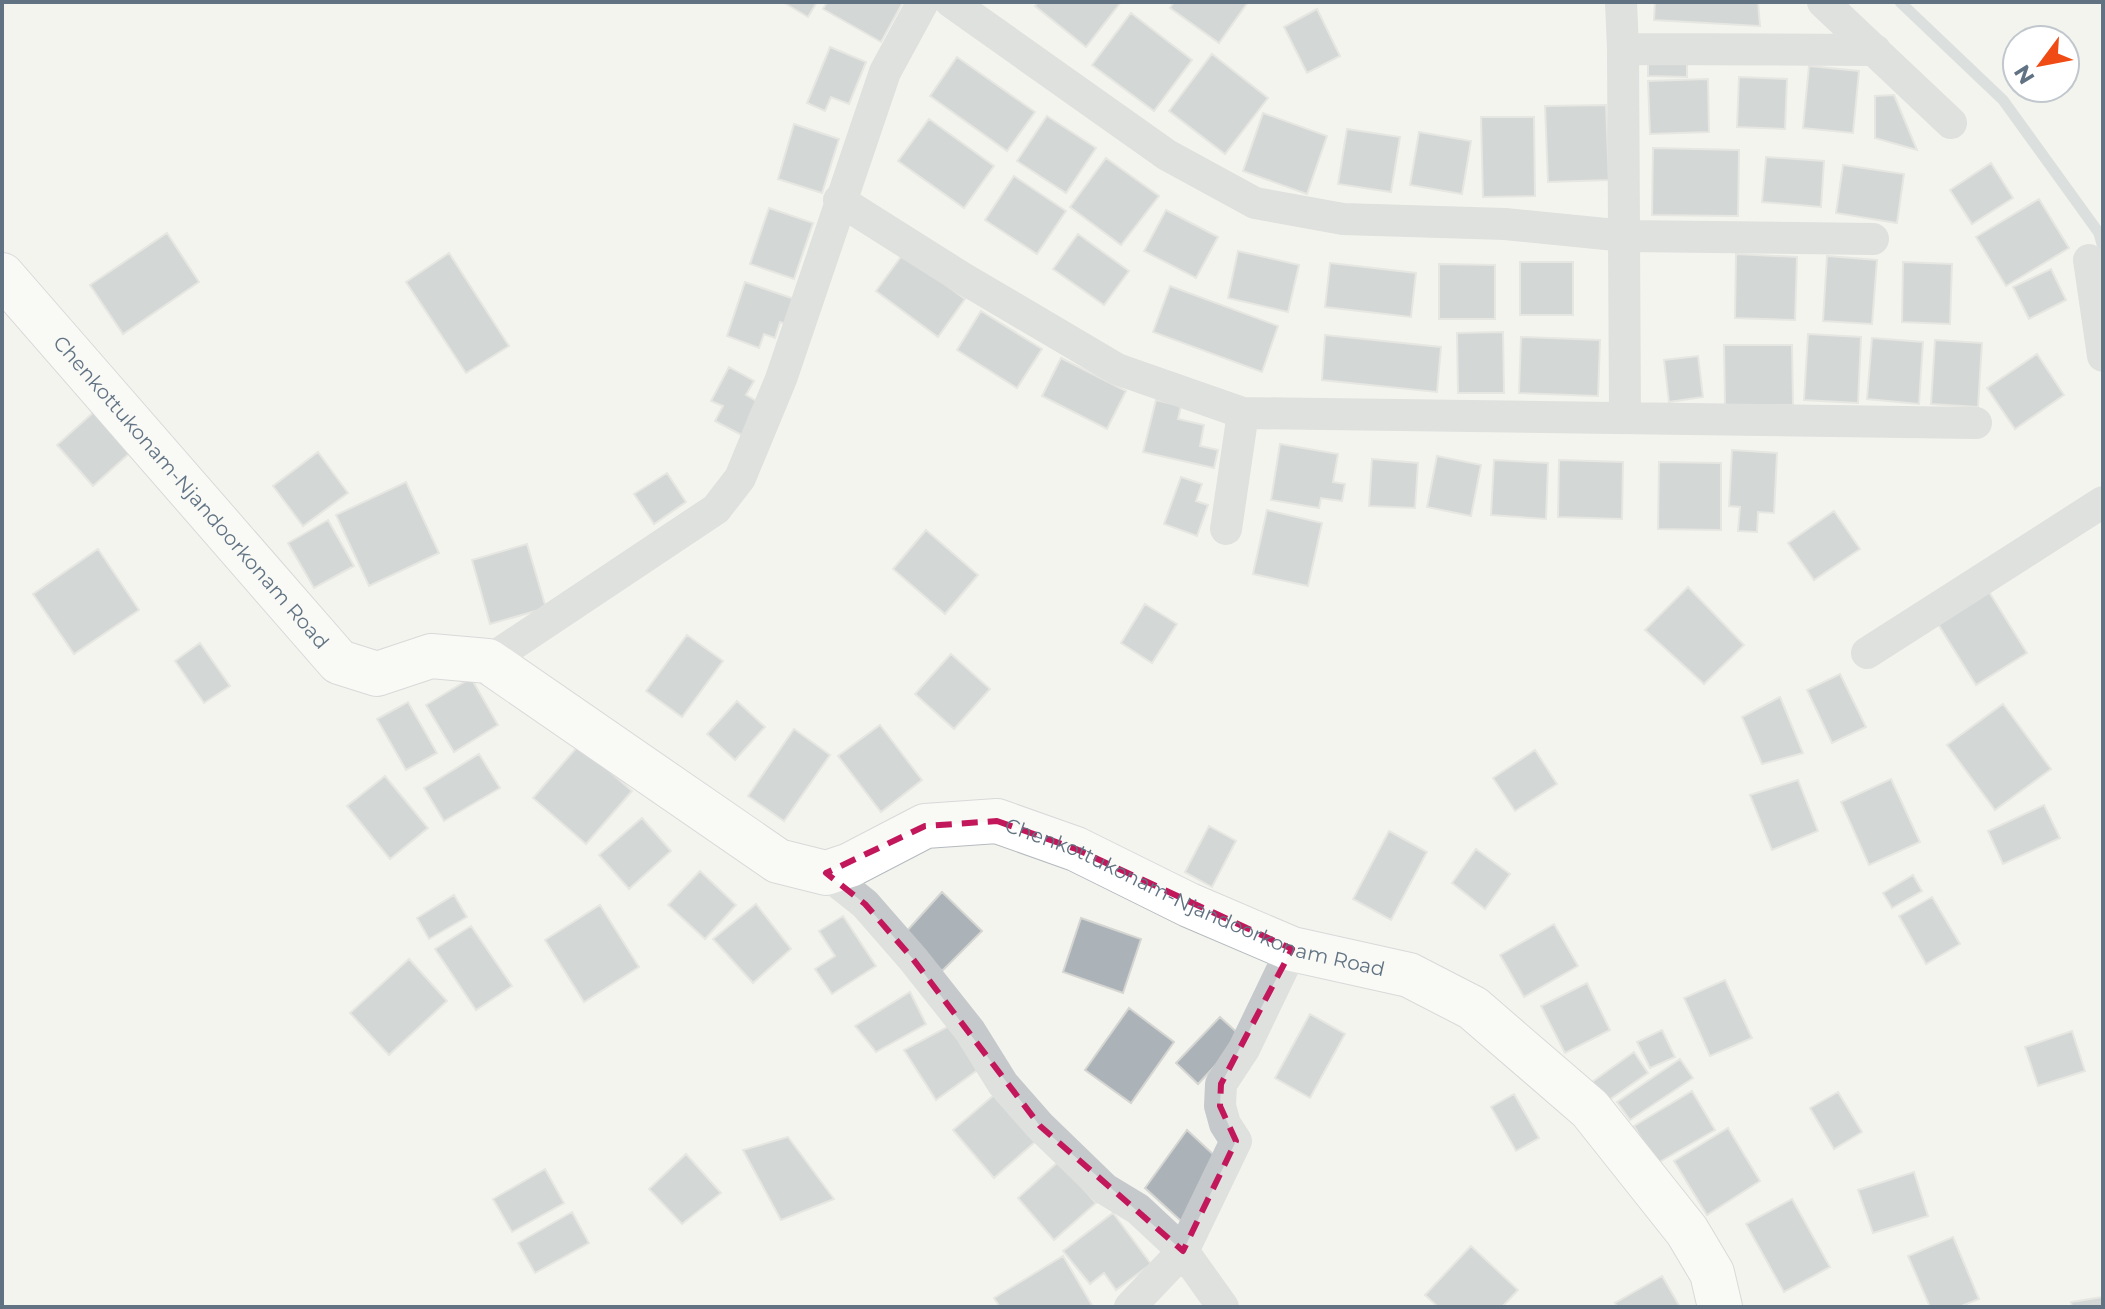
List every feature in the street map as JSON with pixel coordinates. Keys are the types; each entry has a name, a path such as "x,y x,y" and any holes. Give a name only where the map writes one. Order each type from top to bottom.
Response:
{"main road":[{"name":"Chenkottukonam-Njandoorkonam Road","path":"2,275 339,662 377,674 431,656 488,661"},
{"path":"488,661 749,844 778,861 826,873"},
{"name":"Chenkottukonam-Njandoorkonam Road","path":"826,873 850,865 925,826 997,821 1076,849 1189,905 1292,949 1409,975 1473,1008 1590,1109 1687,1231 1712,1273 1720,1307"}],"street":[{"path":"488,661 716,509 740,478 781,379 839,200 885,72 923,2"},
{"path":"951,2 1167,155 1255,203 1343,219 1505,224 1626,236 1873,239"},
{"path":"1621,2 1626,236 1625,418"},
{"path":"1823,2 1951,123"},
{"path":"1623,49 1875,50"},
{"path":"839,200 961,277 1117,369 1243,413 1976,423"},
{"path":"2089,260 2103,356"},
{"path":"1226,529 1243,413"},
{"path":"1867,653 2103,502"},
{"path":"826,873 865,904 913,959 970,1031 1003,1084 1040,1126 1105,1189 1138,1209 1183,1251 1223,1307"},
{"path":"1130,1307 1183,1251 1236,1141 1225,1124 1220,1106 1221,1084 1244,1049 1292,949"}],"highlighted area":[{"path":"997,821 1076,849 1292,949 1221,1084 1220,1106 1236,1141 1183,1251 1040,1126 913,959 865,904 826,873 925,826"}],"building":[{"path":"783,2 817,2 808,17"},
{"path":"827,2 903,2 881,42 823,9"},
{"path":"1038,2 1121,2 1086,47 1035,6"},
{"path":"1174,2 1248,2 1219,43 1170,8"},
{"path":"1655,2 1758,2 1760,26 1654,20"},
{"path":"1317,9 1340,56 1307,73 1284,27"},
{"path":"1131,13 1192,60 1154,111 1092,65"},
{"path":"830,47 866,62 849,104 831,97 825,111 807,103"},
{"path":"1212,54 1268,98 1225,154 1169,111"},
{"path":"1648,56 1687,57 1687,77 1648,76"},
{"path":"957,57 1035,112 1007,151 930,96"},
{"path":"1809,66 1859,71 1853,133 1803,128"},
{"path":"1739,77 1787,79 1785,129 1737,127"},
{"path":"1708,79 1709,132 1650,134 1648,81"},
{"path":"1894,95 1917,150 1875,138 1875,96"},
{"path":"1606,105 1609,180 1548,182 1545,106"},
{"path":"1263,113 1327,136 1307,194 1243,171"},
{"path":"1047,116 1096,148 1066,193 1017,161"},
{"path":"1481,117 1534,117 1535,196 1483,197"},
{"path":"929,119 994,166 964,208 898,161"},
{"path":"794,124 839,139 822,193 778,179"},
{"path":"1347,129 1400,137 1391,192 1338,184"},
{"path":"1419,132 1471,141 1462,194 1410,185"},
{"path":"1653,148 1739,150 1738,216 1652,215"},
{"path":"1766,157 1824,161 1821,207 1762,202"},
{"path":"1106,158 1159,196 1121,245 1070,207"},
{"path":"1991,163 2013,198 1972,224 1950,190"},
{"path":"1843,165 1904,174 1897,223 1836,213"},
{"path":"1014,176 1066,211 1037,254 985,220"},
{"path":"2039,199 2069,248 2006,286 1976,237"},
{"path":"769,208 813,223 794,279 750,264"},
{"path":"1166,210 1218,237 1196,278 1144,251"},
{"path":"167,233 199,282 123,334 90,285"},
{"path":"1078,234 1129,271 1104,305 1053,269"},
{"path":"1238,251 1299,265 1288,312 1228,298"},
{"path":"449,253 509,346 466,373 406,282"},
{"path":"903,254 965,299 938,337 876,291"},
{"path":"1736,254 1797,257 1795,320 1735,318"},
{"path":"1827,256 1877,260 1872,324 1823,321"},
{"path":"1520,262 1573,262 1573,315 1520,315"},
{"path":"1903,262 1952,264 1950,324 1902,322"},
{"path":"1330,263 1416,273 1411,317 1325,307"},
{"path":"1439,264 1495,265 1495,319 1439,319"},
{"path":"2051,269 2066,300 2029,319 2013,287"},
{"path":"745,282 797,300 789,325 780,322 775,338 764,334 759,348 727,336"},
{"path":"1170,286 1278,326 1262,372 1153,332"},
{"path":"981,311 1042,349 1017,388 957,350"},
{"path":"1503,332 1504,393 1458,393 1457,333"},
{"path":"1808,334 1861,337 1858,403 1804,400"},
{"path":"1325,335 1441,347 1437,392 1322,380"},
{"path":"1521,337 1600,340 1598,396 1519,393"},
{"path":"1872,338 1923,342 1919,404 1867,399"},
{"path":"1935,340 1982,343 1978,407 1931,404"},
{"path":"1724,345 1792,345 1793,405 1725,405"},
{"path":"2037,354 2064,395 2015,429 1987,388"},
{"path":"1698,356 1703,397 1669,402 1664,360"},
{"path":"1061,358 1126,391 1107,429 1042,396"},
{"path":"729,367 754,381 746,395 758,402 749,439 715,421 723,406 711,401"},
{"path":"1156,400 1181,406 1178,419 1204,425 1200,446 1218,450 1214,468 1143,452"},
{"path":"95,411 131,452 93,486 57,445"},
{"path":"1280,444 1338,454 1333,482 1345,484 1342,501 1321,498 1319,508 1271,500"},
{"path":"1732,450 1777,453 1774,513 1758,512 1757,532 1738,531 1740,507 1729,506"},
{"path":"318,452 348,493 303,526 273,486"},
{"path":"1437,456 1481,465 1471,516 1427,507"},
{"path":"1372,459 1418,463 1415,508 1369,506"},
{"path":"1494,460 1548,463 1546,519 1491,515"},
{"path":"1559,460 1623,462 1622,519 1558,517"},
{"path":"1659,462 1721,463 1721,530 1658,529"},
{"path":"667,473 686,502 654,524 634,494"},
{"path":"1181,477 1202,484 1196,501 1208,505 1197,536 1164,524"},
{"path":"406,482 439,553 369,586 336,515"},
{"path":"1267,510 1322,523 1308,586 1253,574"},
{"path":"1834,511 1860,549 1814,580 1788,543"},
{"path":"328,520 354,566 314,588 288,543"},
{"path":"926,530 978,575 945,614 893,569"},
{"path":"527,544 546,608 490,624 472,560"},
{"path":"98,549 139,610 74,654 33,594"},
{"path":"1688,587 1744,645 1704,684 1645,630"},
{"path":"1989,592 2027,653 1976,685 1938,624"},
{"path":"1145,604 1177,624 1152,663 1121,643"},
{"path":"687,635 723,661 682,717 646,691"},
{"path":"200,643 230,686 204,703 175,661"},
{"path":"951,654 990,689 954,729 915,694"},
{"path":"1840,674 1866,727 1832,743 1807,690"},
{"path":"471,678 498,725 454,752 426,705"},
{"path":"1780,697 1803,753 1762,764 1742,717"},
{"path":"737,701 765,727 735,760 707,734"},
{"path":"408,702 437,753 406,770 377,719"},
{"path":"2003,704 2051,769 1995,810 1947,745"},
{"path":"880,725 922,780 881,812 838,756"},
{"path":"794,729 830,755 784,821 748,796"},
{"path":"579,745 632,791 586,844 533,798"},
{"path":"1535,750 1557,784 1515,811 1493,778"},
{"path":"479,754 500,788 444,821 424,788"},
{"path":"385,776 428,828 390,859 347,806"},
{"path":"1891,779 1920,842 1869,865 1841,802"},
{"path":"1798,780 1818,831 1772,850 1750,795"},
{"path":"2044,805 2060,838 2003,864 1988,831"},
{"path":"642,818 671,851 629,889 599,855"},
{"path":"1209,826 1236,841 1212,887 1185,872"},
{"path":"1389,831 1427,852 1391,920 1353,899"},
{"path":"1476,849 1510,874 1485,909 1452,883"},
{"path":"700,871 736,905 705,939 668,905"},
{"path":"1913,875 1922,891 1892,908 1883,893"},
{"path":"942,892 982,931 942,971 905,933"},
{"path":"454,895 467,917 429,939 417,918"},
{"path":"1932,897 1960,944 1926,964 1899,916"},
{"path":"756,904 791,949 753,983 713,939"},
{"path":"600,905 639,967 584,1002 545,940"},
{"path":"843,916 876,966 832,994 815,969 835,956 819,931"},
{"path":"1081,918 1141,939 1123,993 1063,972"},
{"path":"1554,924 1578,966 1524,997 1500,955"},
{"path":"471,926 512,986 476,1010 435,949"},
{"path":"409,959 447,1001 389,1055 350,1013"},
{"path":"1725,980 1752,1038 1710,1056 1684,998"},
{"path":"1587,983 1610,1030 1565,1053 1541,1006"},
{"path":"910,992 926,1024 876,1052 855,1026"},
{"path":"1129,1008 1174,1042 1131,1103 1085,1070"},
{"path":"1310,1014 1345,1034 1310,1098 1275,1078"},
{"path":"1220,1017 1242,1037 1198,1084 1176,1063"},
{"path":"949,1026 979,1069 936,1100 904,1050"},
{"path":"1662,1030 1675,1057 1650,1068 1637,1042"},
{"path":"2072,1031 2085,1071 2038,1086 2025,1047"},
{"path":"1634,1052 1648,1073 1606,1102 1592,1082"},
{"path":"1680,1059 1693,1078 1630,1120 1617,1102"},
{"path":"1692,1091 1715,1130 1656,1164 1634,1126"},
{"path":"1838,1092 1862,1132 1834,1149 1810,1108"},
{"path":"1514,1094 1539,1138 1516,1151 1491,1107"},
{"path":"994,1095 1035,1142 994,1178 953,1130"},
{"path":"1728,1128 1760,1181 1707,1215 1674,1161"},
{"path":"1187,1130 1216,1157 1181,1221 1145,1188"},
{"path":"788,1137 834,1199 781,1220 743,1150"},
{"path":"686,1154 721,1193 682,1224 649,1189"},
{"path":"1059,1161 1096,1203 1054,1240 1018,1198"},
{"path":"545,1169 564,1203 512,1232 493,1199"},
{"path":"1914,1172 1928,1216 1873,1233 1858,1190"},
{"path":"1792,1199 1830,1267 1784,1292 1746,1224"},
{"path":"572,1212 589,1243 535,1273 518,1243"},
{"path":"1113,1213 1151,1264 1116,1290 1104,1273 1090,1284 1063,1251"},
{"path":"1953,1237 1979,1299 1959,1307 1930,1307 1908,1256"},
{"path":"1471,1246 1518,1290 1502,1307 1438,1307 1425,1295"},
{"path":"1063,1256 1093,1307 1000,1307 994,1298"},
{"path":"1662,1276 1680,1307 1617,1307 1615,1303"},
{"path":"2103,1297 2103,1307 2072,1307 2071,1302"}],"waterway":[{"path":"1900,2 2003,100 2099,233 2103,248"}]}
